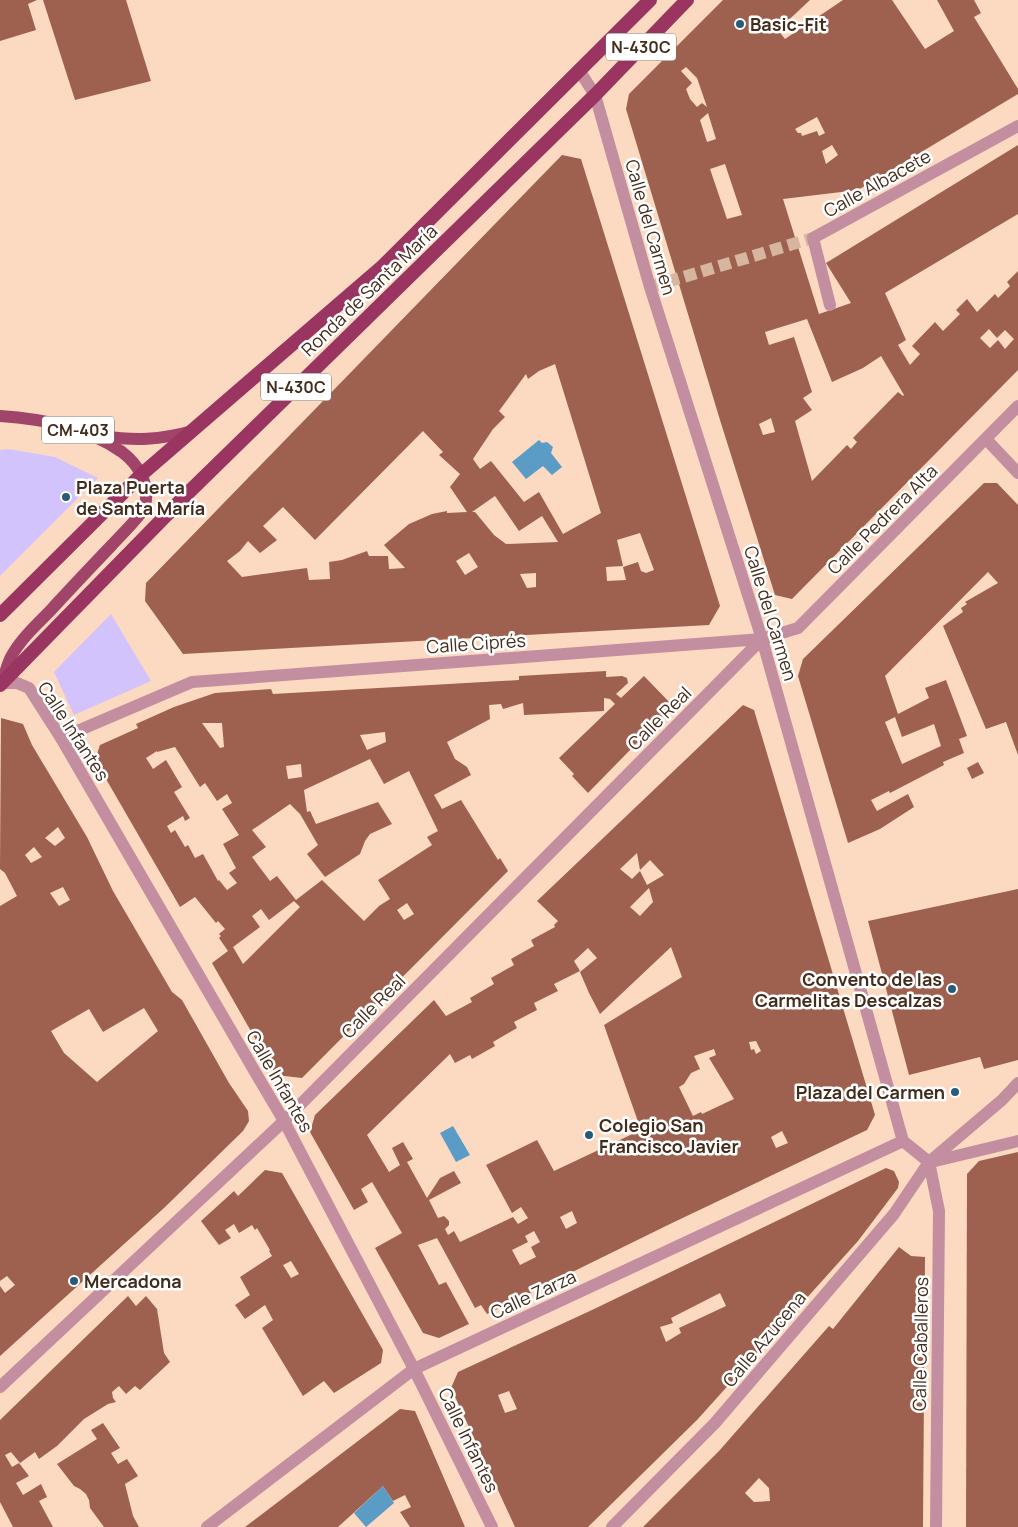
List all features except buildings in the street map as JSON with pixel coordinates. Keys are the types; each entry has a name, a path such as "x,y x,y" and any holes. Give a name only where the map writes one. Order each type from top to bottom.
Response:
{"highway":[{"name":"N-430C","path":"579,70 650,0"},
{"name":"N-430C","path":"595,95 687,0"},
{"name":"Ronda de Santa María","path":"142,474 383,266 579,70"},
{"name":"Ronda de Santa María","path":"1,684 189,492 595,95"},
{"name":"N-430C","path":"0,615 142,474"}],"main road":[{"name":"CM-403","path":"0,416 60,424 89,434 111,445 130,458 142,474"},
{"path":"89,434 122,439 146,440 170,437 192,431"},
{"path":"1,684 11,657 28,634 144,508 146,491 142,474"}],"street":[{"name":"Calle del Carmen","path":"579,70 595,95 650,287 762,639 902,1141"},
{"name":"Calle Albacete","path":"830,305 813,238 1018,126"},
{"name":"Calle Pedrera Alta","path":"762,639 798,628 1018,406"},
{"path":"986,439 1018,473"},
{"name":"Calle Ciprés","path":"61,738 192,682 762,639"},
{"name":"Calle Real","path":"0,1387 284,1122 762,639"},
{"name":"Calle Infantes","path":"1,684 17,683 29,688 61,738 284,1122 414,1369 492,1527"},
{"name":"Calle Azucena","path":"612,1527 715,1423 894,1214 929,1162 1002,1100 1018,1083"},
{"path":"902,1141 929,1162 1018,1140"},
{"name":"Calle Zarza","path":"207,1527 414,1369 902,1141"},
{"name":"Calle Caballeros","path":"929,1162 939,1211 936,1527"}],"shaded area":[{"path":"8,449 55,457 98,478 0,576 0,450"},
{"path":"111,614 151,681 74,715 54,672"}],"water":[{"path":"539,440 542,443 547,442 553,447 551,453 562,467 552,475 543,466 526,479 512,462"},
{"path":"453,1126 470,1155 456,1162 440,1133"},
{"path":"383,1486 394,1503 366,1527 354,1513"}],"tunnel":[{"path":"650,287 813,238"}],"place":[{"name":"Basic-Fit","path":"740,24"},
{"name":"Plaza Puerta de Santa María","path":"66,497"},
{"name":"Convento de las Carmelitas Descalzas","path":"952,989"},
{"name":"Plaza del Carmen","path":"955,1092"},
{"name":"Colegio San Francisco Javier","path":"589,1135"},
{"name":"Mercadona","path":"74,1281"}]}
